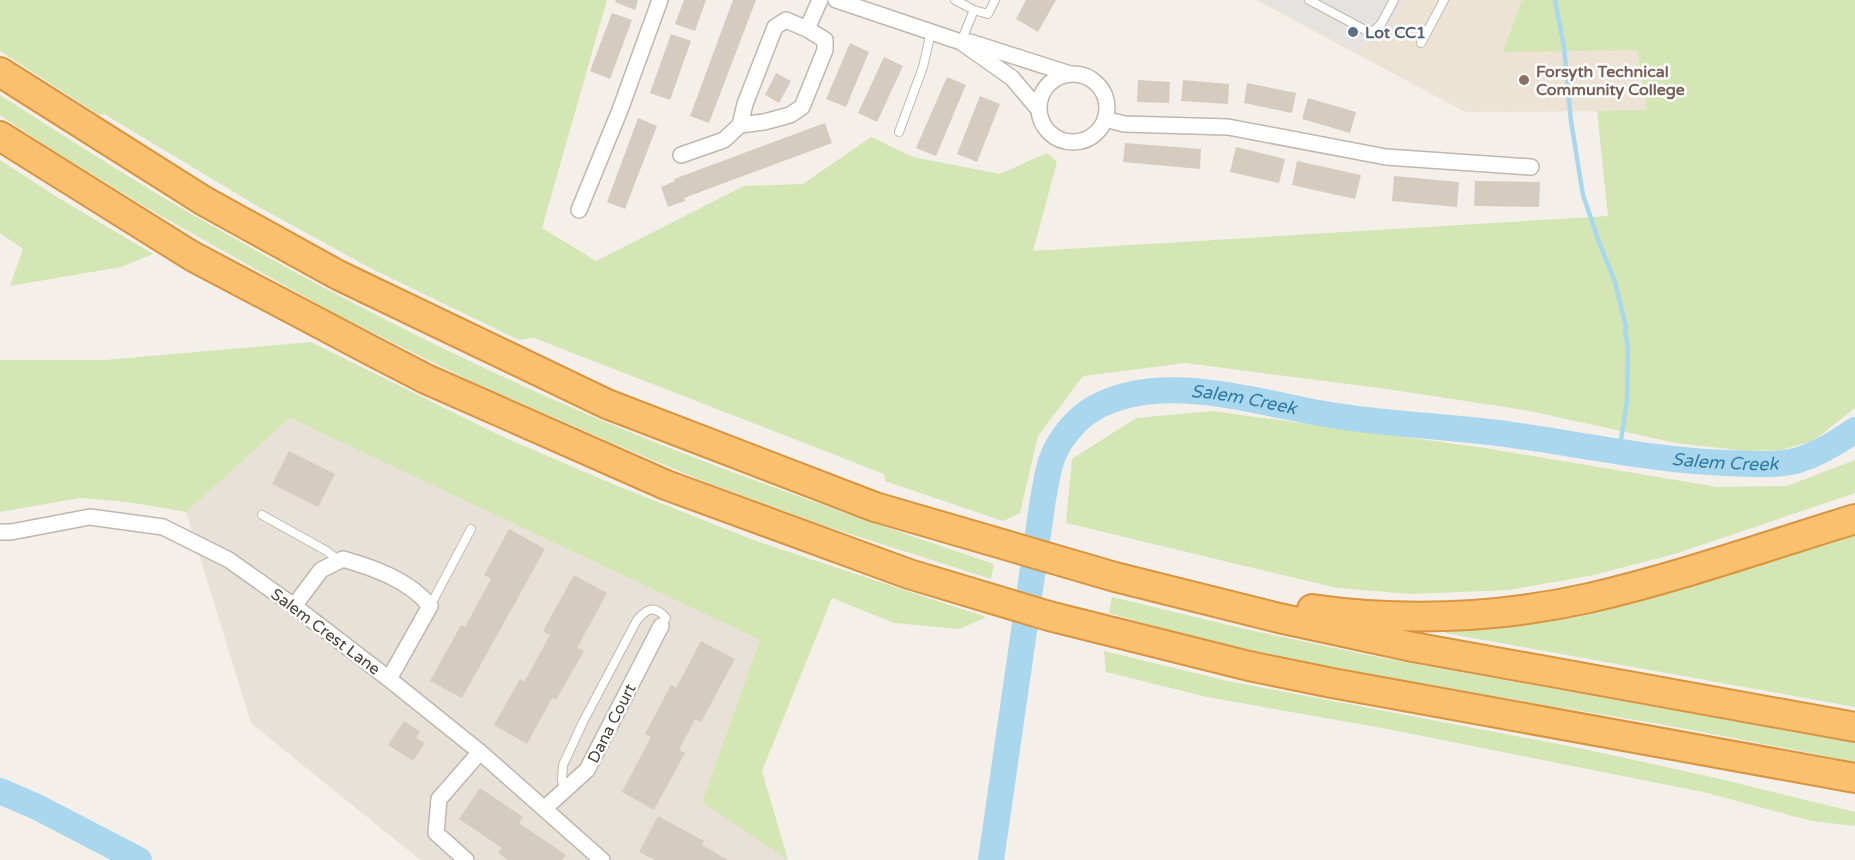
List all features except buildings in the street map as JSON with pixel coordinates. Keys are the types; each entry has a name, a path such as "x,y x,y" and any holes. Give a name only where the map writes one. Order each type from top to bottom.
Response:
{"highway":[{"path":"0,72 204,201 338,275 607,404 875,507 1115,577 1279,618 1413,647 1855,728"},
{"path":"0,136 192,256 426,379 666,485 909,574 1107,632 1249,666 1855,778"},
{"path":"1115,577 1160,576 1283,604 1347,613 1386,616 1495,613 1543,607 1646,583 1855,519"},
{"path":"1746,758 1765,779 1855,798"}],"street":[{"path":"579,210 620,110 660,0"},
{"path":"807,30 820,0"},
{"path":"836,0 961,42 1012,78 1039,110"},
{"path":"681,155 724,140 740,125 775,27 786,20 825,40 825,50 802,107 790,115 740,125"},
{"path":"961,42 971,42 1092,80 1100,87 1105,97 1107,108 1105,119 1091,137 1080,141 1057,138 1041,121 1039,110 1039,99 1044,89 1051,81 1070,74"},
{"path":"1105,119 1124,124 1228,127 1386,157 1532,167"},
{"name":"Salem Crest Lane","path":"0,532 11,532 90,517 163,527 229,560 294,606 480,752 602,860"},
{"path":"294,606 321,570 343,559 375,568 421,595 430,606 389,679"},
{"name":"Dana Court","path":"545,808 587,770 661,626"},
{"path":"466,860 436,833 439,799 480,752"}],"lane":[{"path":"955,0 988,14 995,0"},
{"path":"1308,0 1365,30 1374,31 1381,24 1394,0"},
{"path":"1421,43 1444,0"},
{"path":"961,42 974,10"},
{"path":"899,132 923,67 931,32"},
{"path":"261,515 326,550 340,561"},
{"path":"430,606 471,529"},
{"path":"565,790 561,780 563,765 583,722 638,620 644,612 651,609 661,612 666,618 661,626"}],"shaded area":[{"name":"Forsyth Technical Community College","path":"1256,0 1632,0 1634,36 1647,111 1465,112"},
{"name":"Lot CC1","path":"1259,0 1404,0 1383,37 1363,43 1359,52"},
{"path":"290,418 760,640 702,802 789,860 420,860 251,723 186,512"}],"green space":[{"path":"0,0 607,0 542,228 596,261 744,186 803,184 871,137 913,157 1000,174 1047,153 1057,162 1033,251 1608,216 1597,111 1647,110 1637,50 1503,52 1522,0 1855,0 1855,408 1813,441 1781,450 1746,451 1676,443 1525,410 1380,388 1185,363 1083,376 1038,436 1020,513 1003,521 885,481 884,474 534,338 519,340 370,268 259,207 104,114 99,115 0,51"},
{"path":"0,95 164,198 296,273 431,343 581,412 697,459 994,564 991,579 822,525 698,479 479,385 339,316 149,209 0,115"},
{"path":"0,160 153,254 121,267 10,286 23,249 0,233"},
{"path":"311,342 501,436 615,485 756,541 986,617 960,629 894,623 832,598 762,771 788,860 702,802 760,640 290,418 186,512 128,502 79,498 0,512 0,360 105,360"},
{"path":"1212,411 1485,448 1717,487 1787,486 1855,460 1855,493 1678,553 1594,575 1509,590 1411,594 1337,588 1066,523 1072,459 1136,418"},
{"path":"1855,527 1855,707 1445,633 1447,625"},
{"path":"1112,597 1245,629 1382,658 1855,743 1855,762 1653,723 1316,664 1188,636 1109,613"},
{"path":"1104,651 1228,681 1584,749 1716,778 1855,812 1855,826 1812,821 1703,792 1382,728 1207,697 1106,672"}],"waterway":[{"path":"1555,0 1564,47 1571,121 1583,195 1615,282 1626,327 1627,401 1619,453"},
{"name":"Salem Creek","path":"991,860 1050,464 1063,438 1073,425 1091,410 1118,398 1147,392 1177,390 1240,397 1351,418 1498,433 1669,458 1754,464 1799,460 1828,447 1855,430"},
{"name":"Salem Creek","path":"0,791 37,807 139,860"}],"place":[{"name":"Lot CC1","path":"1353,32"},
{"name":"Forsyth Technical Community College","path":"1524,80"}]}
